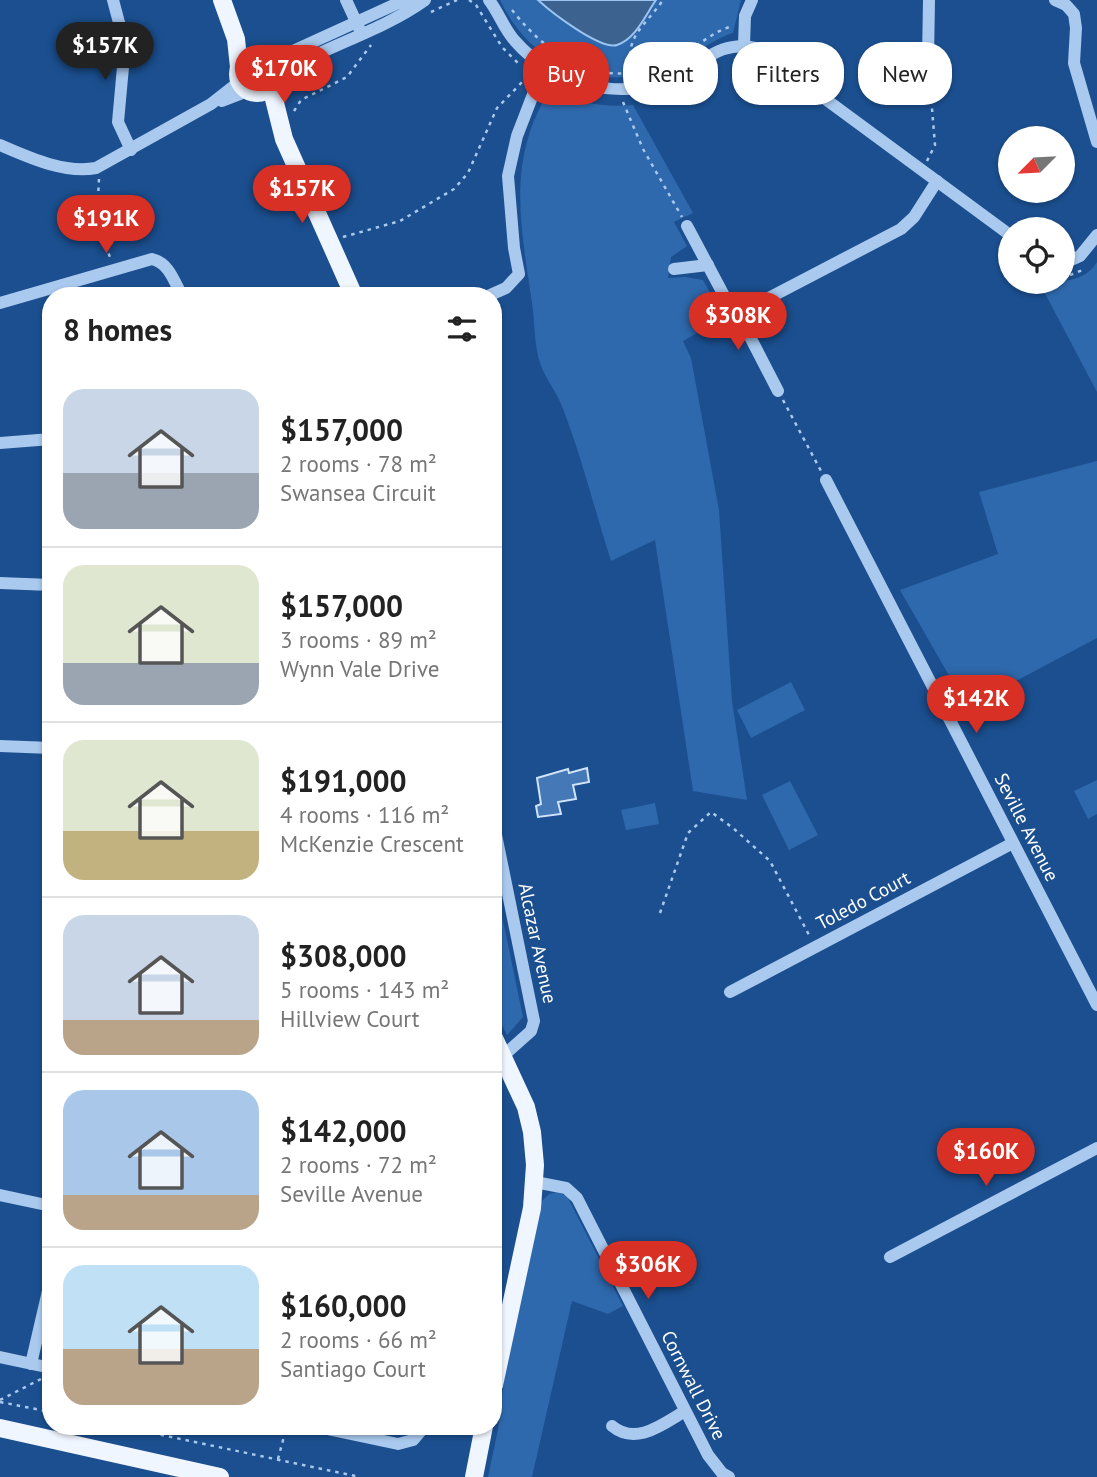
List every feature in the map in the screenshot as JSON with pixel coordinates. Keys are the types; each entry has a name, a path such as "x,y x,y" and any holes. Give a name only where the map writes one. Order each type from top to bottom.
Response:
{"main road":[{"path":"224,4 245,37 274,66 273,82 283,134 350,287"},
{"path":"224,4 236,39 245,83 283,134"},
{"path":"245,83 249,56 264,57"},
{"path":"245,83 263,92 273,82"},
{"path":"502,1324 532,1208 535,1182 530,1119 522,1094 503,1056"},
{"path":"0,1428 220,1477"},
{"path":"474,1477 482,1435"},
{"path":"0,1439 171,1477"}],"street":[{"path":"113,0 125,45 118,122 131,150"},
{"path":"346,0 362,35"},
{"path":"264,57 293,51 396,4 413,0"},
{"path":"273,82 298,63 402,17 425,0"},
{"path":"489,0 523,52"},
{"path":"744,42 744,23 751,0"},
{"path":"928,42 929,0"},
{"path":"1055,0 1066,5 1074,14 1074,62 1097,142"},
{"path":"609,87 630,88 659,83 684,72 721,49 732,47"},
{"path":"0,145 34,159 79,169 98,167 245,83"},
{"path":"502,290 519,274 508,176 527,105"},
{"path":"834,105 998,226"},
{"path":"687,226 728,303 741,310 901,229 914,217 937,181"},
{"path":"1075,258 1080,256 1097,235"},
{"path":"57,287 152,260 158,261 168,270 176,287"},
{"path":"674,269 708,265"},
{"path":"0,303 42,291"},
{"path":"751,307 746,321 747,331 778,391"},
{"path":"0,443 42,440"},
{"name":"Seville Avenue","path":"826,480 1097,1004"},
{"path":"0,583 42,585"},
{"path":"0,746 42,748"},
{"name":"Toledo Court","path":"730,992 1013,843"},
{"name":"Alcazar Avenue","path":"502,864 534,1021 531,1031 503,1056"},
{"path":"890,1257 1097,1148"},
{"name":"Cornwall Drive","path":"535,1182 566,1188 577,1198 708,1455 729,1477"},
{"path":"0,1195 42,1204"},
{"path":"32,1364 42,1319"},
{"path":"0,1357 32,1364 42,1370"},
{"path":"612,1426 620,1433 641,1435 685,1410"},
{"path":"356,1435 398,1444 413,1440 417,1435"}],"path":[{"path":"469,0 476,5 502,47 523,62"},
{"path":"632,42 663,0"},
{"path":"508,6 530,34 552,52 583,67 614,74 623,73"},
{"path":"701,42 719,30 744,23"},
{"path":"283,134 301,100 347,77 369,50 381,26"},
{"path":"330,241 400,221 454,189 468,173 497,108 523,85"},
{"path":"615,101 623,102"},
{"path":"624,105 643,149 687,226"},
{"path":"922,170 936,145 932,105"},
{"path":"99,174 97,217 99,230 110,257"},
{"path":"778,391 826,480"},
{"path":"660,913 688,833 711,812 770,861 816,947"},
{"path":"0,1401 42,1376"},
{"path":"0,1401 42,1410"},
{"path":"162,1435 360,1477"},
{"path":"278,1459 284,1435"}],"shaded area":[{"path":"500,0 741,0 733,33 713,42 623,42 623,77 609,77 609,42 529,42 512,22"},
{"path":"538,0 656,0 635,32 617,45 599,42 564,21"},
{"path":"541,105 633,105 693,213 674,222 687,246 671,257 668,278 703,280 724,318 683,341 691,358 719,510 732,701 747,800 693,791 655,540 611,561 570,428 561,403 543,372 536,343 520,195 527,143"},
{"path":"1097,262 1097,392 1045,294 1075,294 1075,278 1092,269"},
{"path":"1097,461 1097,638 967,707 900,590 998,554 979,492"},
{"path":"791,682 805,710 751,738 737,710"},
{"path":"1097,780 1097,814 1088,819 1074,791"},
{"path":"790,781 818,835 789,850 762,795"},
{"path":"655,803 659,824 626,830 621,810"},
{"path":"502,916 523,1017 507,1035 502,1025"},
{"path":"557,1192 567,1196 623,1306 608,1314 572,1301 532,1477 488,1477 497,1435 502,1435 502,1396 506,1362 541,1202 549,1194"}],"building":[{"path":"587,768 589,782 573,785 576,799 558,802 561,814 538,817 536,806 541,804 537,778 568,769 569,773"}]}
